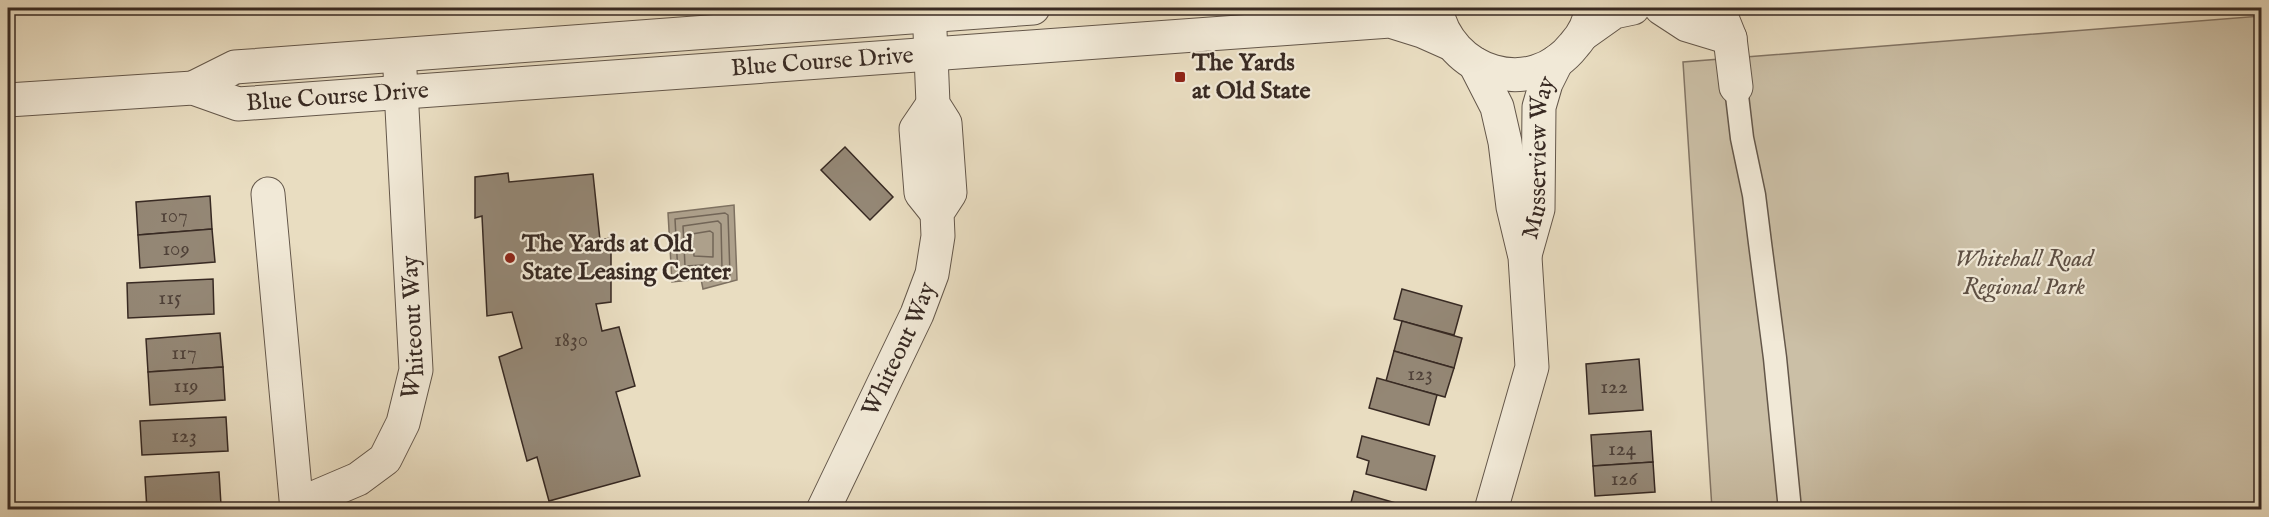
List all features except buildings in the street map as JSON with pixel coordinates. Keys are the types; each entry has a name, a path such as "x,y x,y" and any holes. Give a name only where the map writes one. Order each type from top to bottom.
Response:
{"street":[{"name":"Blue Course Drive","path":"8,100 193,88 235,67 929,12 1033,8"},
{"name":"Blue Course Drive","path":"1436,8 1438,22 1449,43 1465,59 1484,69 1505,75 1527,74 1549,66 1568,53 1587,21 1633,8"},
{"path":"1661,8 1688,24 1730,38"},
{"path":"1718,8 1730,38 1736,87"},
{"name":"Whiteout Way","path":"823,510 917,314 932,274 938,236 937,213 950,193 945,123 933,104 929,12"},
{"name":"Blue Course Drive","path":"193,88 238,104 1390,21 1422,31 1449,43"},
{"name":"Whiteout Way","path":"268,194 297,507 358,478 385,459 404,423 416,370 399,54"},
{"name":"Musserview Way","path":"1525,257 1538,209 1539,107 1546,83 1557,61"},
{"name":"Musserview Way","path":"1475,64 1497,107 1505,142 1513,207 1525,257 1532,367 1491,510"}],"lane":[{"path":"1736,87 1742,138 1754,195 1762,254 1790,510"}],"green space":[{"name":"Whitehall Road Regional Park","path":"2261,16 2261,509 1712,509 1683,62"}],"water":[{"path":"734,205 737,280 703,289 701,279 672,282 668,213"}],"place":[{"name":"The Yards at Old State","path":"1180,77"},
{"name":"The Yards at Old State Leasing Center","path":"510,258"}]}
